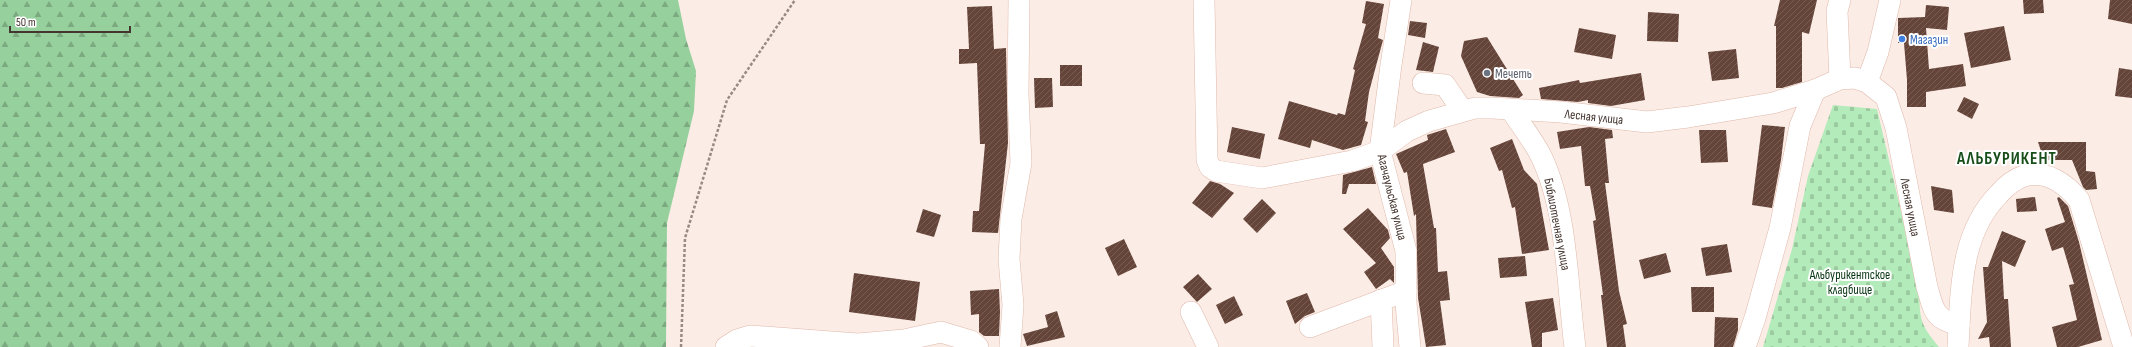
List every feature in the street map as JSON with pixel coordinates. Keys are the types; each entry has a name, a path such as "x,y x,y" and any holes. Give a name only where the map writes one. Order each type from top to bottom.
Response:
{"street":[{"path":"1010,347 1013,305 1009,259 1011,219 1021,163 1018,94 1019,0"},
{"path":"1204,0 1207,160 1210,167 1216,172 1262,178 1352,161 1380,152"},
{"name":"Агачаульская улица","path":"1401,0 1390,65 1380,152 1406,251 1406,291 1410,347"},
{"path":"1840,0 1837,11 1840,79"},
{"path":"1867,82 1878,52 1890,0"},
{"name":"Лесная улица","path":"1380,152 1407,131 1429,121 1462,110 1492,108 1561,112 1647,122 1773,103 1815,90 1840,79 1855,78 1867,82 1886,96 1896,128 1927,287 1933,309 1938,317 1945,322 1959,325"},
{"path":"1423,83 1445,85 1462,110"},
{"path":"1744,347 1755,318 1780,228 1800,126 1815,90"},
{"name":"Библиотечная улица","path":"1511,110 1540,155 1554,196 1564,244 1576,347"},
{"path":"1958,347 1962,280 1971,239 1980,218 1991,201 2004,188 2021,177 2032,174 2048,176 2061,182 2079,200 2124,347"},
{"path":"1310,327 1406,291"},
{"path":"1381,300 1383,347"},
{"path":"1191,312 1208,347"},
{"path":"726,347 737,340 750,336 858,344 904,340 941,332 970,341 978,347"}],"path":[{"path":"681,347 685,238 727,100 795,0"}],"green space":[{"path":"0,0 678,0 686,39 696,71 694,111 667,223 666,347 0,347"},
{"name":"Альбурикентское кладбище","path":"1833,105 1877,109 1919,288 1920,314 1924,326 1939,347 1763,347 1792,249 1808,176"}],"building":[{"path":"1780,0 1817,0 1809,34 1802,32 1802,82 1782,88 1776,88 1776,26 1774,26"},
{"path":"2023,0 2043,0 2044,13 2024,14"},
{"path":"2110,0 2132,0 2132,24 2108,19"},
{"path":"1366,1 1384,4 1378,38 1383,40 1369,92 1365,121 1368,122 1361,145 1343,150 1312,140 1310,148 1278,139 1289,101 1337,115 1338,113 1345,115 1355,70 1353,69 1366,24 1362,23"},
{"path":"1926,5 1949,7 1947,30 1926,28 1929,69 1963,64 1966,86 1926,92 1926,107 1907,107 1907,80 1904,43 1898,43 1898,18 1925,17"},
{"path":"992,6 994,49 1006,48 1008,143 998,233 972,232 973,211 979,211 985,144 980,144 977,63 959,64 959,49 969,49 967,7"},
{"path":"1648,12 1679,14 1678,42 1647,41"},
{"path":"1410,21 1427,23 1425,38 1408,35"},
{"path":"2004,26 2011,60 1971,68 1964,33"},
{"path":"1579,28 1616,35 1612,59 1574,52"},
{"path":"1487,37 1523,95 1519,98 1490,96 1477,92 1461,56 1464,41"},
{"path":"1423,42 1439,47 1433,72 1416,70"},
{"path":"1736,49 1739,78 1712,81 1708,52"},
{"path":"1060,65 1082,65 1082,86 1060,86"},
{"path":"2119,68 2132,70 2132,98 2115,96"},
{"path":"1641,73 1645,100 1611,106 1588,103 1588,100 1578,102 1541,99 1539,88 1579,80 1580,83"},
{"path":"1034,78 1052,78 1053,107 1035,108"},
{"path":"1964,97 1979,104 1972,119 1957,111"},
{"path":"1762,125 1785,127 1781,160 1772,208 1752,205"},
{"path":"1232,127 1265,134 1260,159 1227,152"},
{"path":"1589,127 1612,130 1613,138 1605,139 1609,183 1605,183 1619,291 1627,324 1623,325 1626,347 1607,347 1601,295 1603,295 1593,221 1596,220 1590,186 1585,186 1581,146 1560,149 1557,132"},
{"path":"1446,129 1455,152 1423,164 1434,228 1436,228 1438,272 1447,271 1450,300 1440,301 1446,345 1426,347 1418,298 1416,214 1414,216 1407,172 1404,173 1396,154 1428,140 1427,135"},
{"path":"1699,130 1726,130 1728,162 1701,163"},
{"path":"1512,139 1524,170 1537,184 1549,250 1522,254 1515,207 1512,208 1502,170 1499,171 1490,148"},
{"path":"2038,142 2086,142 2086,171 2095,172 2097,189 2086,190 2083,187 2072,160 2044,160"},
{"path":"1372,167 1376,184 1349,184 1346,194 1342,194 1343,175"},
{"path":"1210,181 1220,184 1234,193 1212,218 1192,203"},
{"path":"1931,186 1952,190 1954,213 1934,210"},
{"path":"2035,197 2037,211 2017,212 2016,199"},
{"path":"2059,197 2068,206 2079,242 2102,340 2078,347 2057,347 2052,327 2077,320 2069,285 2074,284 2063,247 2052,251 2045,229 2065,222 2057,198"},
{"path":"1262,199 1276,213 1257,233 1243,219"},
{"path":"1368,208 1388,230 1390,238 1381,248 1394,267 1394,283 1390,279 1376,289 1364,272 1376,263 1343,229"},
{"path":"923,209 941,215 934,237 916,232"},
{"path":"2002,231 2026,241 2015,267 2002,261 2004,299 2008,299 2011,347 1990,347 1989,337 1978,339 1987,322 1983,267 1988,267"},
{"path":"1124,239 1137,267 1118,276 1105,248"},
{"path":"1727,244 1732,272 1706,276 1701,248"},
{"path":"1666,253 1671,272 1644,279 1639,260"},
{"path":"1525,256 1527,276 1500,278 1498,258"},
{"path":"854,273 920,282 915,321 849,312"},
{"path":"1198,274 1212,289 1197,302 1183,287"},
{"path":"1691,287 1714,287 1714,312 1692,312"},
{"path":"999,289 999,336 984,336 979,332 979,314 971,315 970,291"},
{"path":"1307,293 1315,312 1305,316 1295,324 1286,301"},
{"path":"1234,296 1243,315 1225,324 1216,305"},
{"path":"1553,298 1558,330 1542,333 1542,347 1532,347 1525,302"},
{"path":"1057,311 1065,337 1027,346 1023,334 1048,327 1045,315"},
{"path":"1715,317 1738,318 1738,330 1733,347 1714,347"}],"place":[{"name":"Магазин","path":"1902,39"},
{"name":"Мечеть","path":"1487,73"}],"district":[{"name":"АЛЬБУРИКЕНТ","path":"2007,158"}]}
